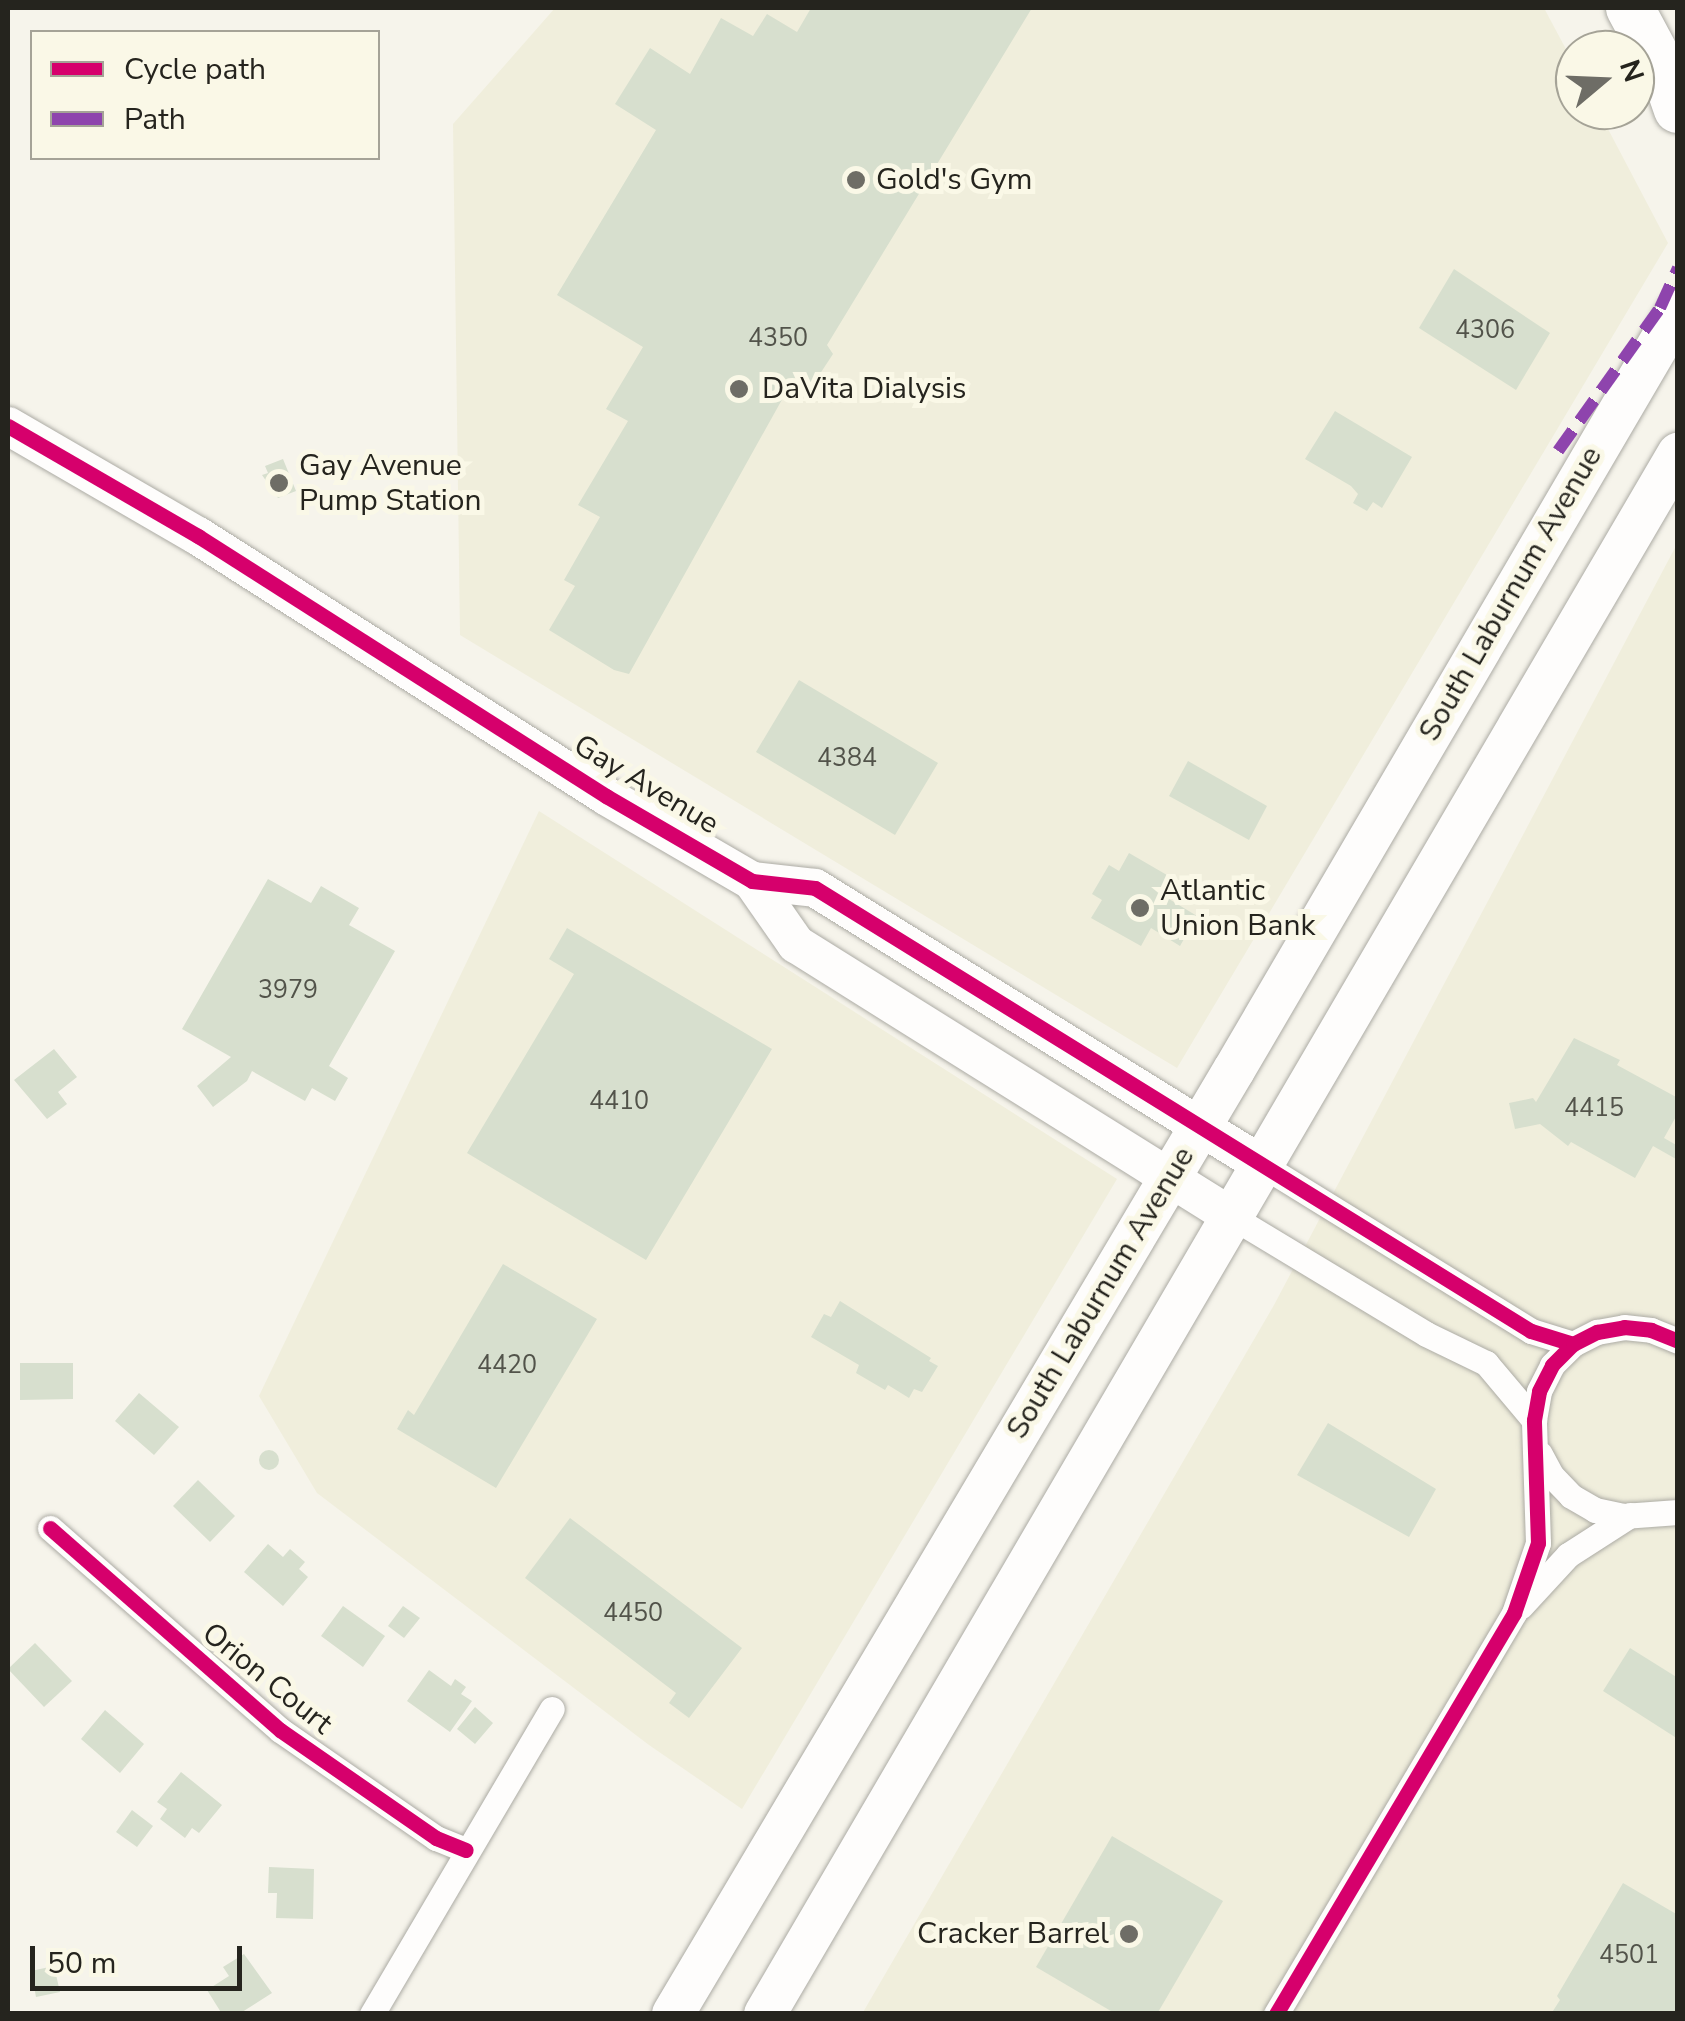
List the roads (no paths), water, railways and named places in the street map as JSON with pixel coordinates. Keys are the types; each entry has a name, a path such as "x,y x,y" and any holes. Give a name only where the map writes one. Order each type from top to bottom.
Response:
{"highway":[{"path":"1632,11 1678,57"},
{"path":"1632,11 1666,75 1678,109"}],"main road":[{"name":"South Laburnum Avenue","path":"673,2014 1200,1128 1678,311"},
{"path":"765,2014 1678,454"}],"street":[{"name":"Gay Avenue","path":"8,426 198,536 606,796 752,881 815,888 1264,1166"},
{"name":"Gay Avenue","path":"752,881 796,944 1234,1218"},
{"path":"1264,1166 1532,1332 1573,1344"},
{"path":"1234,1218 1426,1334 1486,1363 1534,1420"},
{"path":"1276,2014 1514,1613 1538,1544 1538,1450 1534,1420 1539,1391 1552,1365 1573,1344 1598,1332 1624,1327 1651,1330 1678,1341"},
{"path":"1538,1450 1551,1475 1571,1496 1596,1510 1653,1513"},
{"path":"1514,1613 1568,1555 1678,1502"},
{"name":"Orion Court","path":"50,1528 280,1730 436,1838 466,1850"},
{"path":"372,2014 552,1709"}],"place":[{"name":"Gold's Gym","path":"856,180"},
{"name":"DaVita Dialysis","path":"739,389"},
{"name":"Gay Avenue Pump Station","path":"279,483"},
{"name":"Atlantic Union Bank","path":"1140,908"},
{"name":"Cracker Barrel","path":"1129,1934"}]}
